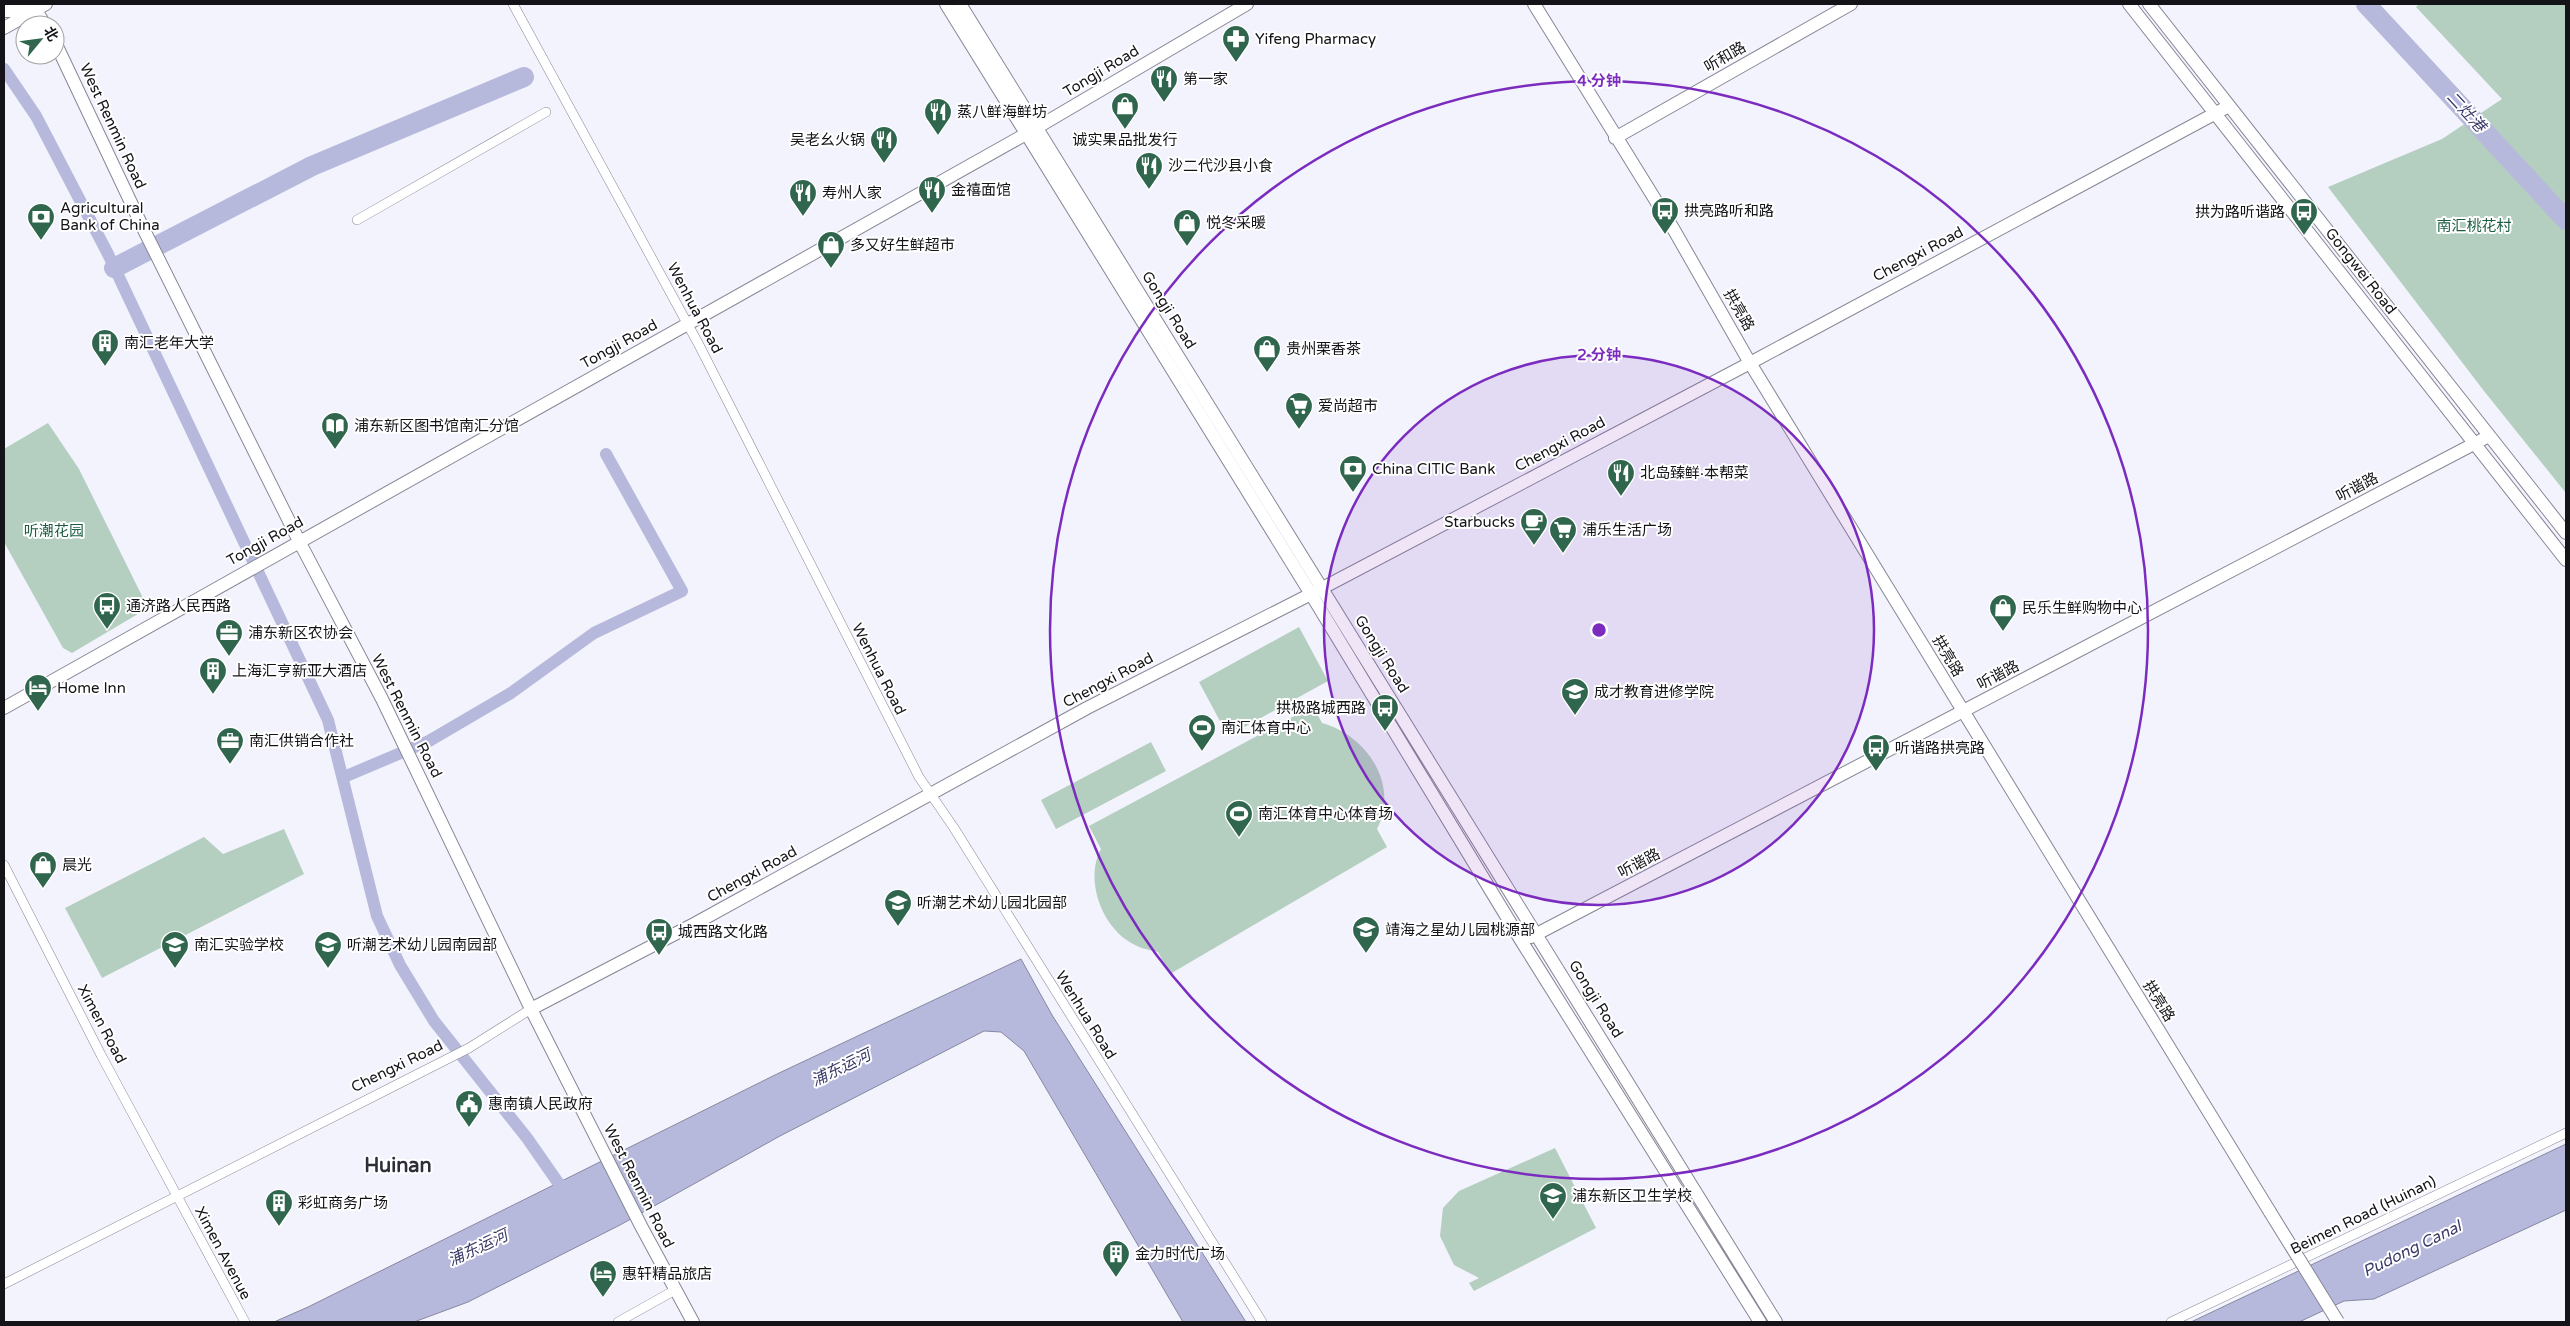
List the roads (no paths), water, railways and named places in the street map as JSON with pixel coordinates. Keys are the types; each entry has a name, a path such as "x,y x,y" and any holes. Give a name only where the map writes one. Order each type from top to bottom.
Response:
{"street":[{"path":"4,10 18,4"},
{"name":"Wenhua Road","path":"514,4 688,324 914,768 930,795 954,828 1262,1322"},
{"name":"Gongji Road","path":"946,4 1032,131"},
{"name":"Gongji Road","path":"960,4 1032,131 1316,591 1537,934 1776,1322"},
{"name":"Tongji Road","path":"4,708 1032,131 1247,4"},
{"name":"拱亮路","path":"1534,4 1615,138 1674,230 1750,363 2338,1322"},
{"name":"听和路","path":"1615,138 1851,4"},
{"name":"Gongwei Road","path":"2129,4 2566,560"},
{"name":"Gongwei Road","path":"2149,4 2566,533"},
{"path":"4,10 36,5"},
{"path":"4,28 36,5"},
{"name":"West Renmin Road","path":"65,63 144,229 299,541 427,791 531,1010 608,1164 693,1322"},
{"name":"Chengxi Road","path":"4,1284 454,1056 531,1010 696,923 1087,708 1316,591 1750,363 2229,106"},
{"path":"356,220 546,112"},
{"name":"听谐路","path":"1522,942 2488,436"},
{"name":"Gongji Road","path":"1316,591 1522,942 1760,1322"},
{"name":"Ximen Road","path":"4,865 101,1055 177,1196"},
{"name":"Beimen Road (Huinan)","path":"2171,1322 2566,1133"},
{"name":"Ximen Avenue","path":"177,1196 245,1322"},
{"path":"618,1322 675,1290"}],"water":[{"name":"浦东运河","path":"1021,959 1052,1015 1246,1322 1183,1322 1024,1051 1001,1032 984,1031 780,1136 620,1225 468,1302 414,1322 274,1322 308,1307 777,1074"},
{"name":"Pudong Canal","path":"2566,1144 2566,1210 2374,1299 2344,1301 2299,1322 2191,1322"}],"waterway":[{"name":"二灶港","path":"2366,4 2566,220"},
{"path":"4,69 36,116 108,254 328,720 377,916 400,965 434,1021 527,1138 566,1194"},
{"path":"114,268 312,166 524,77"},
{"path":"344,777 429,741 511,693 594,633 682,591 606,454"}],"place":[{"name":"Yifeng Pharmacy","path":"1236,63"},
{"name":"第一家","path":"1164,103"},
{"name":"诚实果品批发行","path":"1125,130"},
{"name":"蒸八鲜海鲜坊","path":"938,136"},
{"name":"吴老幺火锅","path":"884,164"},
{"name":"沙二代沙县小食","path":"1149,190"},
{"name":"金禧面馆","path":"932,214"},
{"name":"寿州人家","path":"803,217"},
{"name":"拱亮路听和路","path":"1665,235"},
{"name":"拱为路听谐路","path":"2304,236"},
{"name":"Agricultural Bank of China","path":"41,241"},
{"name":"悦冬采暖","path":"1187,247"},
{"name":"多又好生鲜超市","path":"831,269"},
{"name":"南汇老年大学","path":"105,367"},
{"name":"贵州栗香茶","path":"1267,373"},
{"name":"爱尚超市","path":"1299,430"},
{"name":"浦东新区图书馆南汇分馆","path":"335,450"},
{"name":"China CITIC Bank","path":"1353,493"},
{"name":"北岛臻鲜·本帮菜","path":"1621,497"},
{"name":"Starbucks","path":"1534,546"},
{"name":"浦乐生活广场","path":"1563,554"},
{"name":"通济路人民西路","path":"107,630"},
{"name":"民乐生鲜购物中心","path":"2003,632"},
{"name":"浦东新区农协会","path":"229,657"},
{"name":"上海汇亨新亚大酒店","path":"213,695"},
{"name":"Home Inn","path":"38,712"},
{"name":"成才教育进修学院","path":"1575,716"},
{"name":"拱极路城西路","path":"1385,732"},
{"name":"南汇体育中心","path":"1202,752"},
{"name":"南汇供销合作社","path":"230,765"},
{"name":"听谐路拱亮路","path":"1876,772"},
{"name":"南汇体育中心体育场","path":"1239,838"},
{"name":"晨光","path":"43,889"},
{"name":"听潮艺术幼儿园北园部","path":"898,927"},
{"name":"靖海之星幼儿园桃源部","path":"1366,954"},
{"name":"城西路文化路","path":"659,956"},
{"name":"南汇实验学校","path":"175,969"},
{"name":"听潮艺术幼儿园南园部","path":"328,969"},
{"name":"惠南镇人民政府","path":"469,1128"},
{"name":"浦东新区卫生学校","path":"1553,1220"},
{"name":"彩虹商务广场","path":"279,1227"},
{"name":"金力时代广场","path":"1116,1278"},
{"name":"惠轩精品旅店","path":"603,1298"}],"district":[{"name":"Huinan","path":"398,1166"}],"park label":[{"name":"南汇桃花村","path":"2474,226"},
{"name":"听潮花园","path":"54,531"}]}
